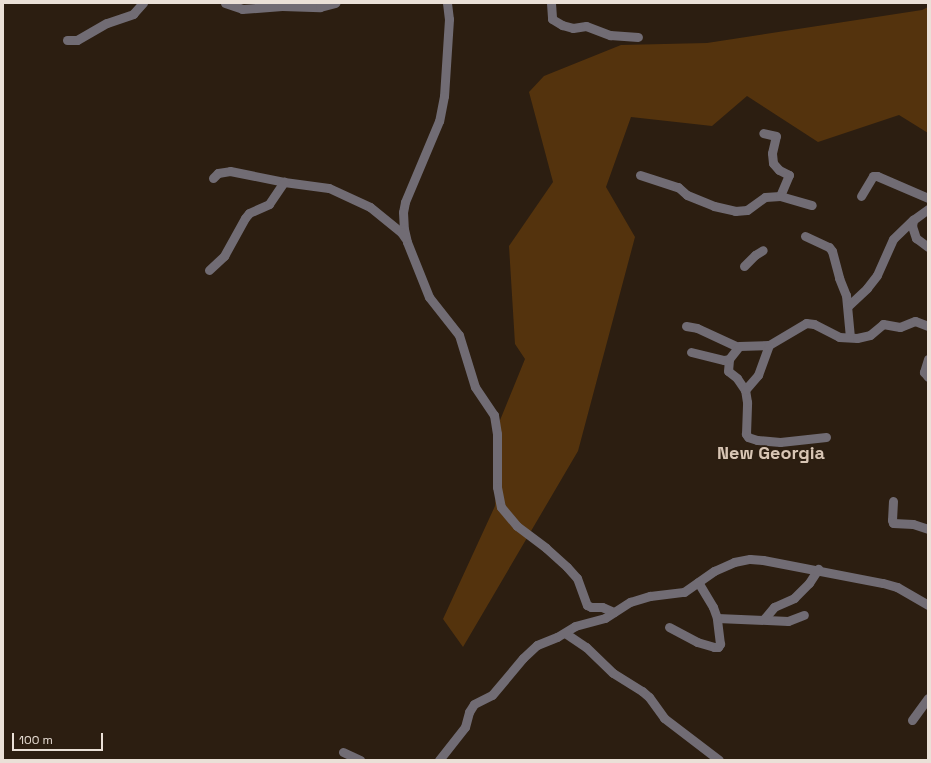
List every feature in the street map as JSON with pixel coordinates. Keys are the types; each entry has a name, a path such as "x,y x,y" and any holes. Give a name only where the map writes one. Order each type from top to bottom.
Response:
{"street":[{"path":"67,40 77,40 107,23 133,14 143,3"},
{"path":"225,3 242,9 282,6 320,8 335,3"},
{"path":"447,3 449,19 443,103 430,144 405,202 403,212 404,229 407,242 429,298 459,335 475,387 494,415 497,434 497,487 501,507 517,526 546,548 577,578 587,605 591,607 602,607 614,612"},
{"path":"551,3 552,19 562,24 573,28 586,26 610,35 638,37"},
{"path":"763,133 776,136 772,153 774,163 779,170 788,174 780,196"},
{"path":"213,178 218,173 230,171 284,182 329,188 362,202 401,232 407,242"},
{"path":"640,175 678,187 692,198 735,211 746,210 765,197 780,196 812,206"},
{"path":"861,196 873,176 877,176 928,198"},
{"path":"209,270 224,256 249,213 269,204 284,182"},
{"path":"848,306 874,280 890,243 913,220 928,209"},
{"path":"913,220 912,226 916,238 928,247"},
{"path":"805,236 828,247 832,251 848,306 850,337"},
{"path":"744,266 755,255 763,250"},
{"path":"686,326 697,328 738,347 769,345 806,323 814,324 839,337 863,338 870,335 882,324 900,327 916,321 928,326"},
{"path":"745,390 758,375 769,345"},
{"path":"738,347 729,359 728,370 737,378 745,390 747,418 745,428 748,437 780,442 826,437"},
{"path":"691,352 724,360 729,359"},
{"path":"928,359 924,372 928,377"},
{"path":"893,501 893,523 913,524 928,529"},
{"path":"439,760 466,727 469,712 474,704 492,695 534,647 575,626 605,618 630,602 650,596 681,593 714,571 734,562 750,559 818,569 890,584 928,605"},
{"path":"764,619 774,607 794,598 809,583 818,569"},
{"path":"669,628 697,642 718,646 720,638 713,607 698,582"},
{"path":"716,618 788,621 804,615"},
{"path":"565,632 586,647 613,673 646,694 664,718 718,760"},
{"path":"912,720 928,698"},
{"path":"343,752 360,760"}],"shaded area":[{"path":"928,7 928,133 899,115 818,142 747,96 712,126 631,117 606,187 635,237 578,451 463,647 443,619 495,506 498,460 494,435 525,359 515,344 509,246 553,182 529,92 544,76 621,45 707,43 922,10"}],"district":[{"name":"New Georgia","path":"771,453"}]}
